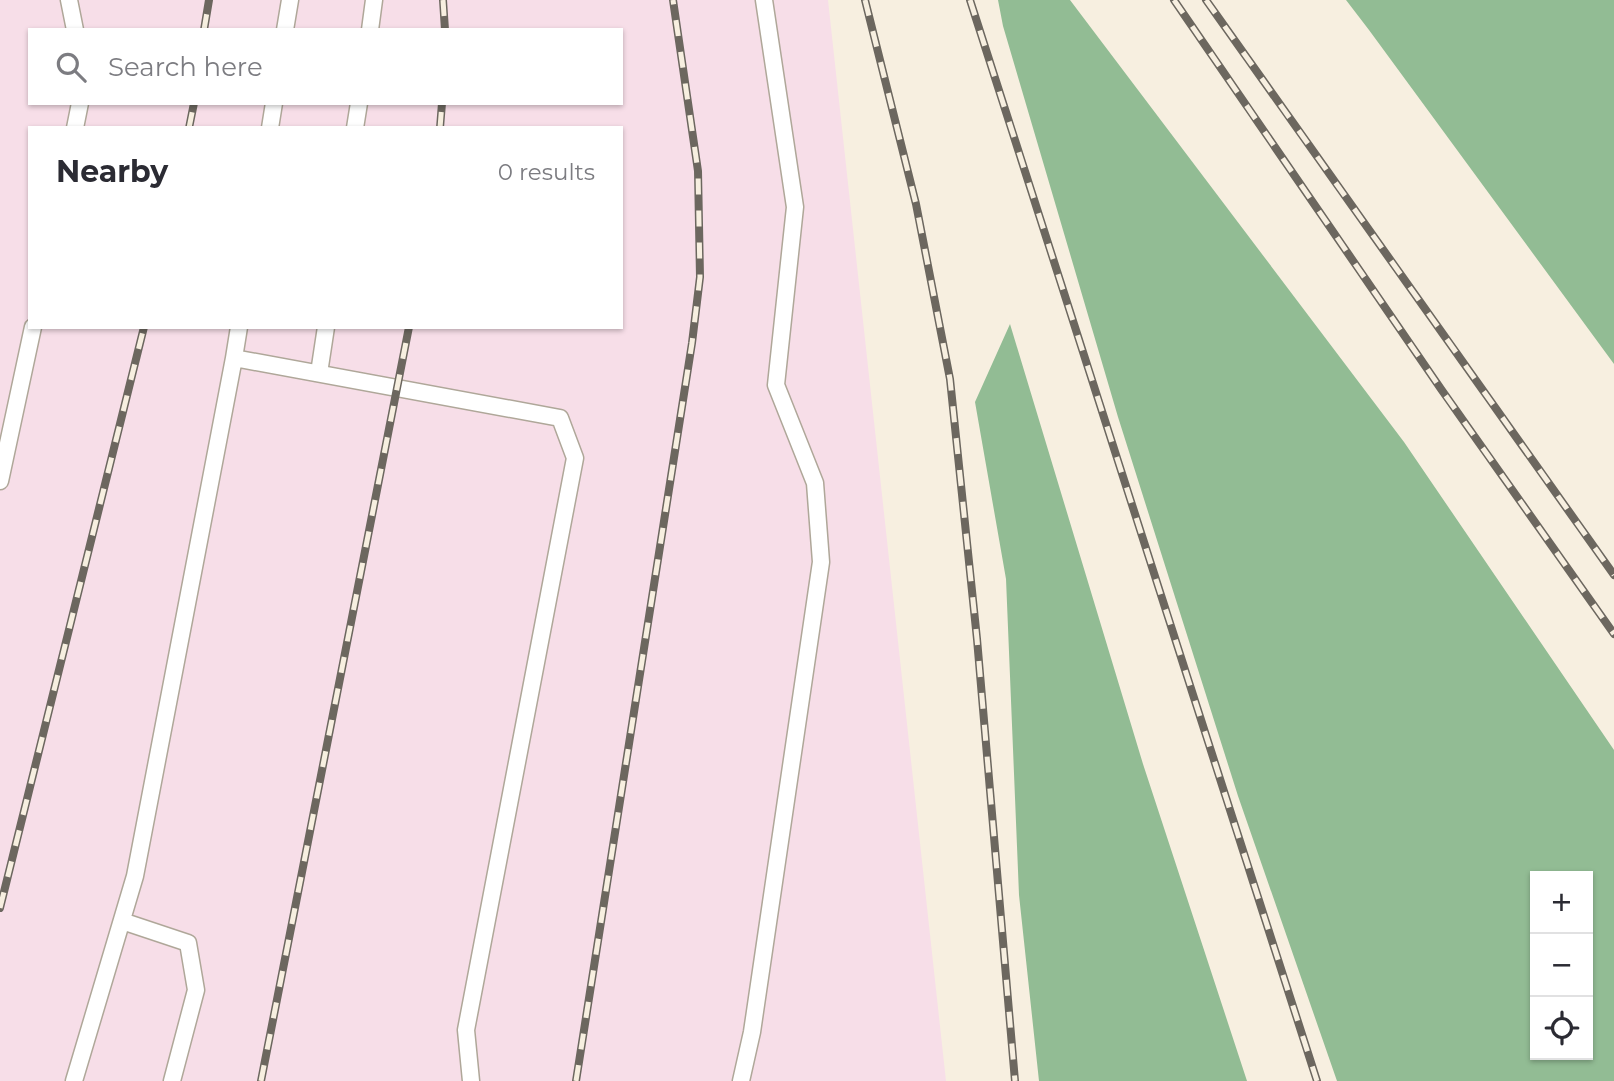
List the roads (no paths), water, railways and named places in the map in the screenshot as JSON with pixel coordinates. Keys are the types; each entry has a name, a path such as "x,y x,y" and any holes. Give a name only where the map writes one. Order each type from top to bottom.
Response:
{"lane":[{"path":"69,0 75,28"},
{"path":"285,28 290,0"},
{"path":"370,28 374,0"},
{"path":"741,1081 752,1032 821,562 815,483 776,385 795,207 764,0"},
{"path":"75,126 80,105"},
{"path":"270,126 274,105"},
{"path":"355,126 359,105"},
{"path":"0,481 33,329"},
{"path":"74,1081 135,876 239,329"},
{"path":"319,373 326,329"},
{"path":"234,358 560,418 575,458 466,1030 471,1081"},
{"path":"122,921 188,943 197,990 172,1081"}],"railway":[{"path":"204,28 209,0"},
{"path":"443,0 445,28"},
{"path":"576,1081 692,343 700,277 698,171 673,0"},
{"path":"865,0 916,204 950,379 977,639 1015,1081"},
{"path":"970,0 1317,1081"},
{"path":"1174,0 1441,389 1614,634"},
{"path":"1206,0 1614,575"},
{"path":"189,126 194,105"},
{"path":"440,126 442,105"},
{"path":"0,908 144,329"},
{"path":"261,1081 409,329"}]}
